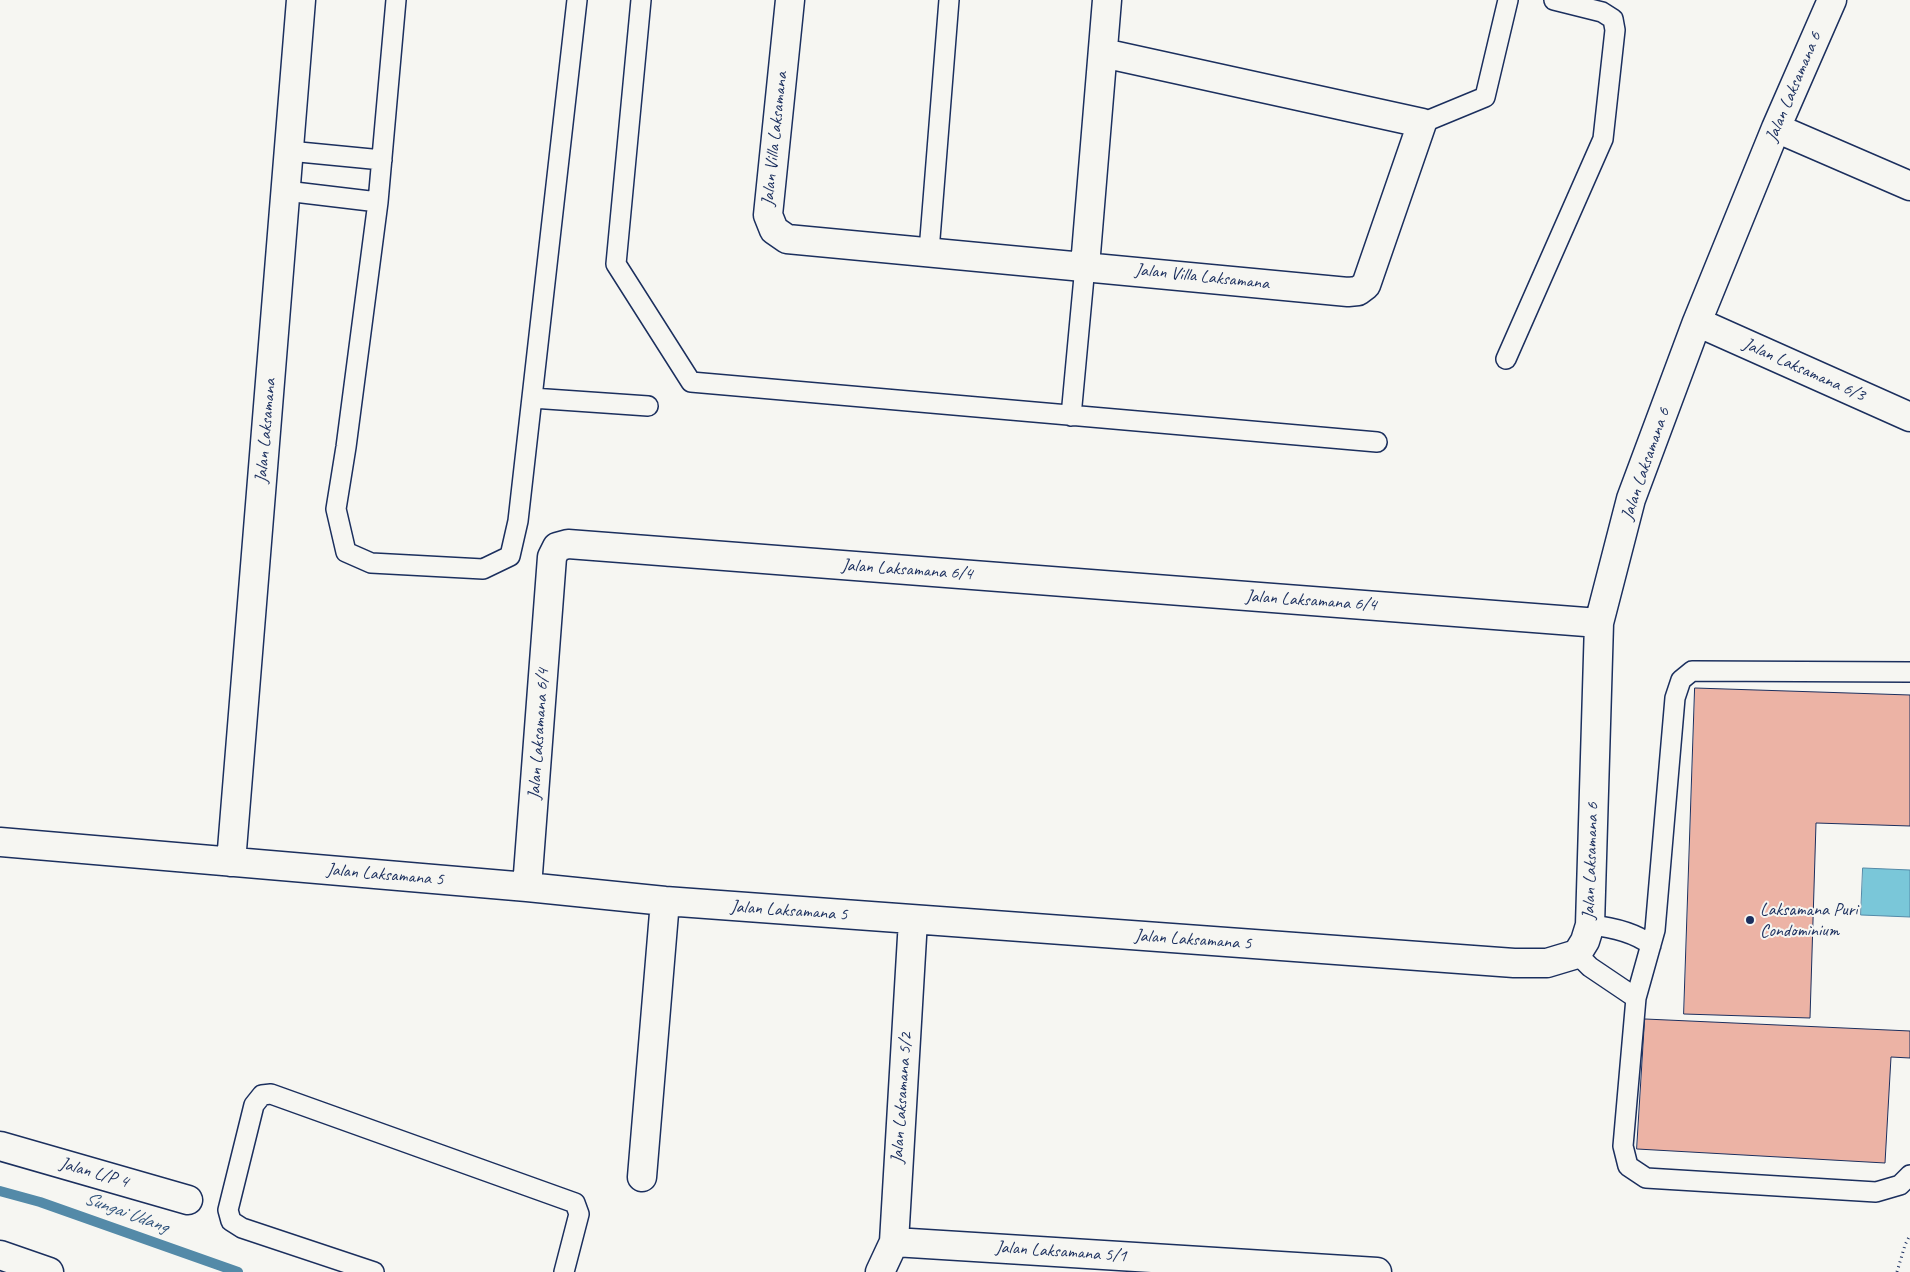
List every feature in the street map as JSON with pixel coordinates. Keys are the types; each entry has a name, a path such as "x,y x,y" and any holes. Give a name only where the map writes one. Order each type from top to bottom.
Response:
{"street":[{"name":"Jalan Laksamana","path":"231,862 301,0"},
{"name":"Jalan Villa Laksamana","path":"790,0 768,215 774,230 787,239 1348,292 1358,291 1366,285 1422,123"},
{"path":"1085,266 1107,0"},
{"name":"Jalan Laksamana 6","path":"1577,954 1585,942 1590,925 1599,623 1631,499 1697,322 1776,128 1832,0"},
{"path":"1103,53 1422,123"},
{"path":"1776,128 1910,186"},
{"name":"Jalan Laksamana 6/3","path":"1697,322 1910,417"},
{"name":"Jalan Laksamana 6/4","path":"528,887 552,557 557,547 568,544 1599,623"},
{"name":"Jalan Laksamana 5","path":"0,842 528,887 665,901 1514,963 1546,963 1577,954"},
{"path":"642,1177 665,901"},
{"name":"Jalan Laksamana 5/2","path":"880,1272 894,1242 913,920"},
{"name":"Jalan L/P 4","path":"0,1146 188,1200"},
{"name":"Jalan Laksamana 5/1","path":"894,1242 1378,1272"},
{"path":"0,1256 49,1272"}],"lane":[{"path":"396,0 378,202 346,447 336,509 346,552 371,563 483,569 510,556 518,521 577,0"},
{"path":"640,0 616,264 691,382 1377,442"},
{"path":"929,252 949,0"},
{"path":"1422,123 1485,97 1508,0"},
{"path":"1506,359 1603,139 1615,30 1613,20 1602,12 1554,0"},
{"path":"289,151 382,160"},
{"path":"286,191 378,202"},
{"path":"1071,416 1085,266"},
{"path":"532,398 648,406"},
{"path":"1910,672 1692,671 1681,680 1675,698 1655,930 1636,998 1623,1146 1628,1166 1646,1178 1876,1192 1900,1185 1910,1175"},
{"path":"1590,925 1606,927 1642,938 1651,945"},
{"path":"1577,954 1590,967 1636,998"},
{"path":"374,1272 242,1228 231,1221 228,1210 254,1105 262,1095 271,1094 576,1203 580,1214 564,1272"}],"path":[{"path":"1897,1272 1910,1235"}],"water":[{"path":"1863,868 1910,870 1910,917 1861,915"}],"building":[{"name":"Laksamana Puri Condominium","path":"1695,688 1910,695 1910,826 1816,823 1810,1018 1684,1014"},
{"path":"1645,1019 1910,1031 1910,1058 1891,1057 1885,1163 1637,1149"}],"waterway":[{"name":"Sungai Udang","path":"0,1191 40,1202 238,1272"}],"place":[{"name":"Laksamana Puri Condominium","path":"1750,920"}]}
